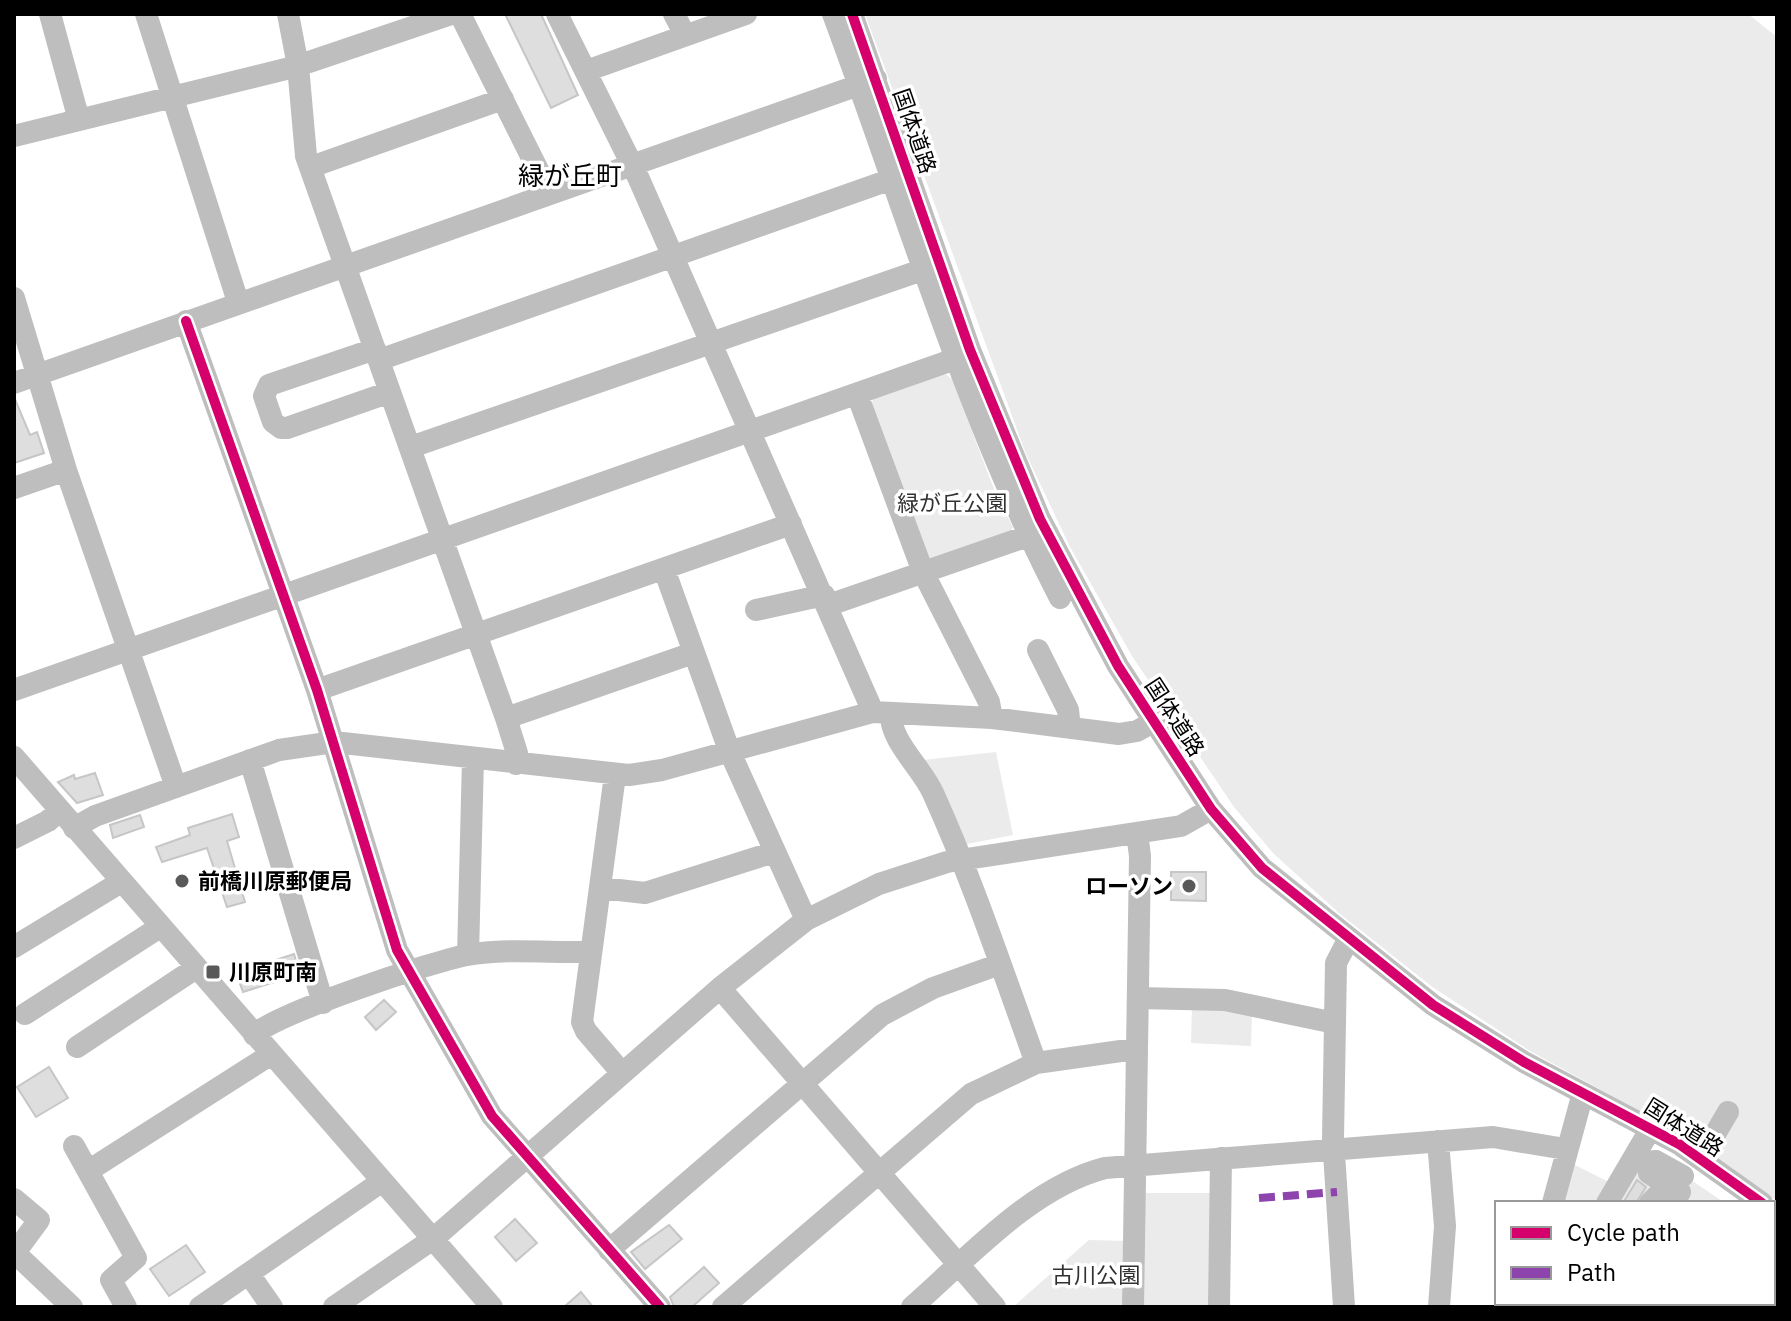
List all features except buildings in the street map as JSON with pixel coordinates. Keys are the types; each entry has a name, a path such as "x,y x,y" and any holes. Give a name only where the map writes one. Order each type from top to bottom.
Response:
{"street":[{"path":"50,14 79,120"},
{"path":"146,14 238,302"},
{"path":"288,14 304,64"},
{"path":"299,14 314,156 311,167 506,718 517,753 516,764"},
{"path":"14,136 304,64 451,14"},
{"path":"460,14 549,192"},
{"path":"557,14 631,164 748,432 826,600 882,712 924,773 963,859 1036,1063"},
{"path":"674,14 685,35"},
{"path":"586,71 746,14"},
{"path":"833,14 867,83 892,179 955,359 1028,536 1060,598"},
{"name":"国体道路","path":"852,14 867,83 970,350 1040,519 1088,611 1153,722 1211,809 1262,868 1348,940 1461,1025 1651,1128 1759,1201"},
{"path":"14,383 549,192 867,83"},
{"path":"311,167 503,99"},
{"path":"390,392 287,428 273,422 264,396 269,385 377,354 672,257 892,179"},
{"path":"411,447 922,270"},
{"path":"14,298 66,470 176,787"},
{"path":"186,321 317,690 393,942 492,1116 660,1307"},
{"path":"14,690 955,359"},
{"path":"857,394 923,572 989,702 992,718"},
{"path":"14,488 66,470"},
{"path":"317,690 791,524"},
{"path":"756,610 826,600 923,572 1028,536"},
{"path":"664,569 729,750 806,920"},
{"path":"1038,650 1068,710 1070,728"},
{"path":"506,718 693,653"},
{"path":"74,828 95,816 279,750 334,742 615,775 662,770 882,712 992,718 1119,734 1137,731 1153,722"},
{"path":"14,757 492,1307"},
{"path":"468,955 473,759"},
{"path":"250,760 323,1003"},
{"path":"615,775 583,1027 622,1073"},
{"path":"336,1306 433,1239 720,988 806,920 879,884 963,859 1181,826 1211,809"},
{"path":"14,838 48,821 59,811"},
{"path":"1133,1307 1137,833"},
{"path":"601,888 645,893 774,852"},
{"path":"14,947 121,882"},
{"path":"25,1014 160,927"},
{"path":"1344,1307 1334,1150 1335,1023 1336,963 1348,940"},
{"path":"254,1035 264,1026 323,1003 468,955 591,952"},
{"path":"609,1250 801,1083 892,1010 933,988 1000,964"},
{"path":"77,1047 196,968"},
{"path":"720,988 995,1307"},
{"path":"1138,998 1225,1000 1335,1023"},
{"path":"723,1307 971,1094 1036,1063 1135,1049"},
{"path":"88,1171 270,1055"},
{"path":"1553,1201 1565,1149 1583,1093"},
{"path":"1708,1146 1728,1112"},
{"path":"1608,1201 1651,1128"},
{"path":"912,1307 1046,1192 1090,1172 1135,1165 1507,1137 1565,1149"},
{"path":"1438,1141 1445,1226 1439,1307"},
{"path":"74,1146 136,1258 111,1280 126,1307"},
{"path":"1219,1307 1221,1158"},
{"path":"1674,1201 1680,1192 1649,1173 1648,1162 1656,1161 1683,1176"},
{"path":"200,1307 381,1182"},
{"path":"1652,1201 1658,1195 1669,1201"},
{"path":"14,1199 39,1220 14,1254 72,1307"},
{"path":"249,1274 272,1307"}],"green space":[{"path":"865,14 1748,14 1777,37 1777,1201 1676,1131 1530,1051 1431,986 1339,913 1274,854 1234,807 1132,656 1070,547 1026,454"},
{"name":"緑が丘公園","path":"944,373 952,379 997,497 1013,527 1008,535 932,560 925,559 870,407 874,398"},
{"path":"996,752 1013,835 967,844 923,760"},
{"path":"1192,1006 1252,1013 1251,1046 1191,1043"},
{"path":"1635,1142 1722,1201 1562,1201 1571,1163 1609,1182"},
{"path":"1142,1193 1215,1193 1213,1307 1139,1307"},
{"path":"1775,1238 1777,1239 1777,1307 1537,1307 1775,1305"},
{"name":"古川公園","path":"1089,1240 1128,1241 1126,1307 1013,1307"}],"marked path":[{"path":"1259,1198 1337,1192"}],"cycle path":[{"path":"852,14 970,350 1040,519 1118,666 1211,809 1262,868 1433,1005 1524,1062 1679,1144 1759,1201"},
{"path":"186,321 317,690 397,950 492,1116 660,1307"}],"place":[{"name":"前橋川原郵便局","path":"182,881"},
{"name":"ローソン","path":"1189,886"},
{"name":"川原町南","path":"213,972"}],"district":[{"name":"緑が丘町","path":"570,176"}]}
